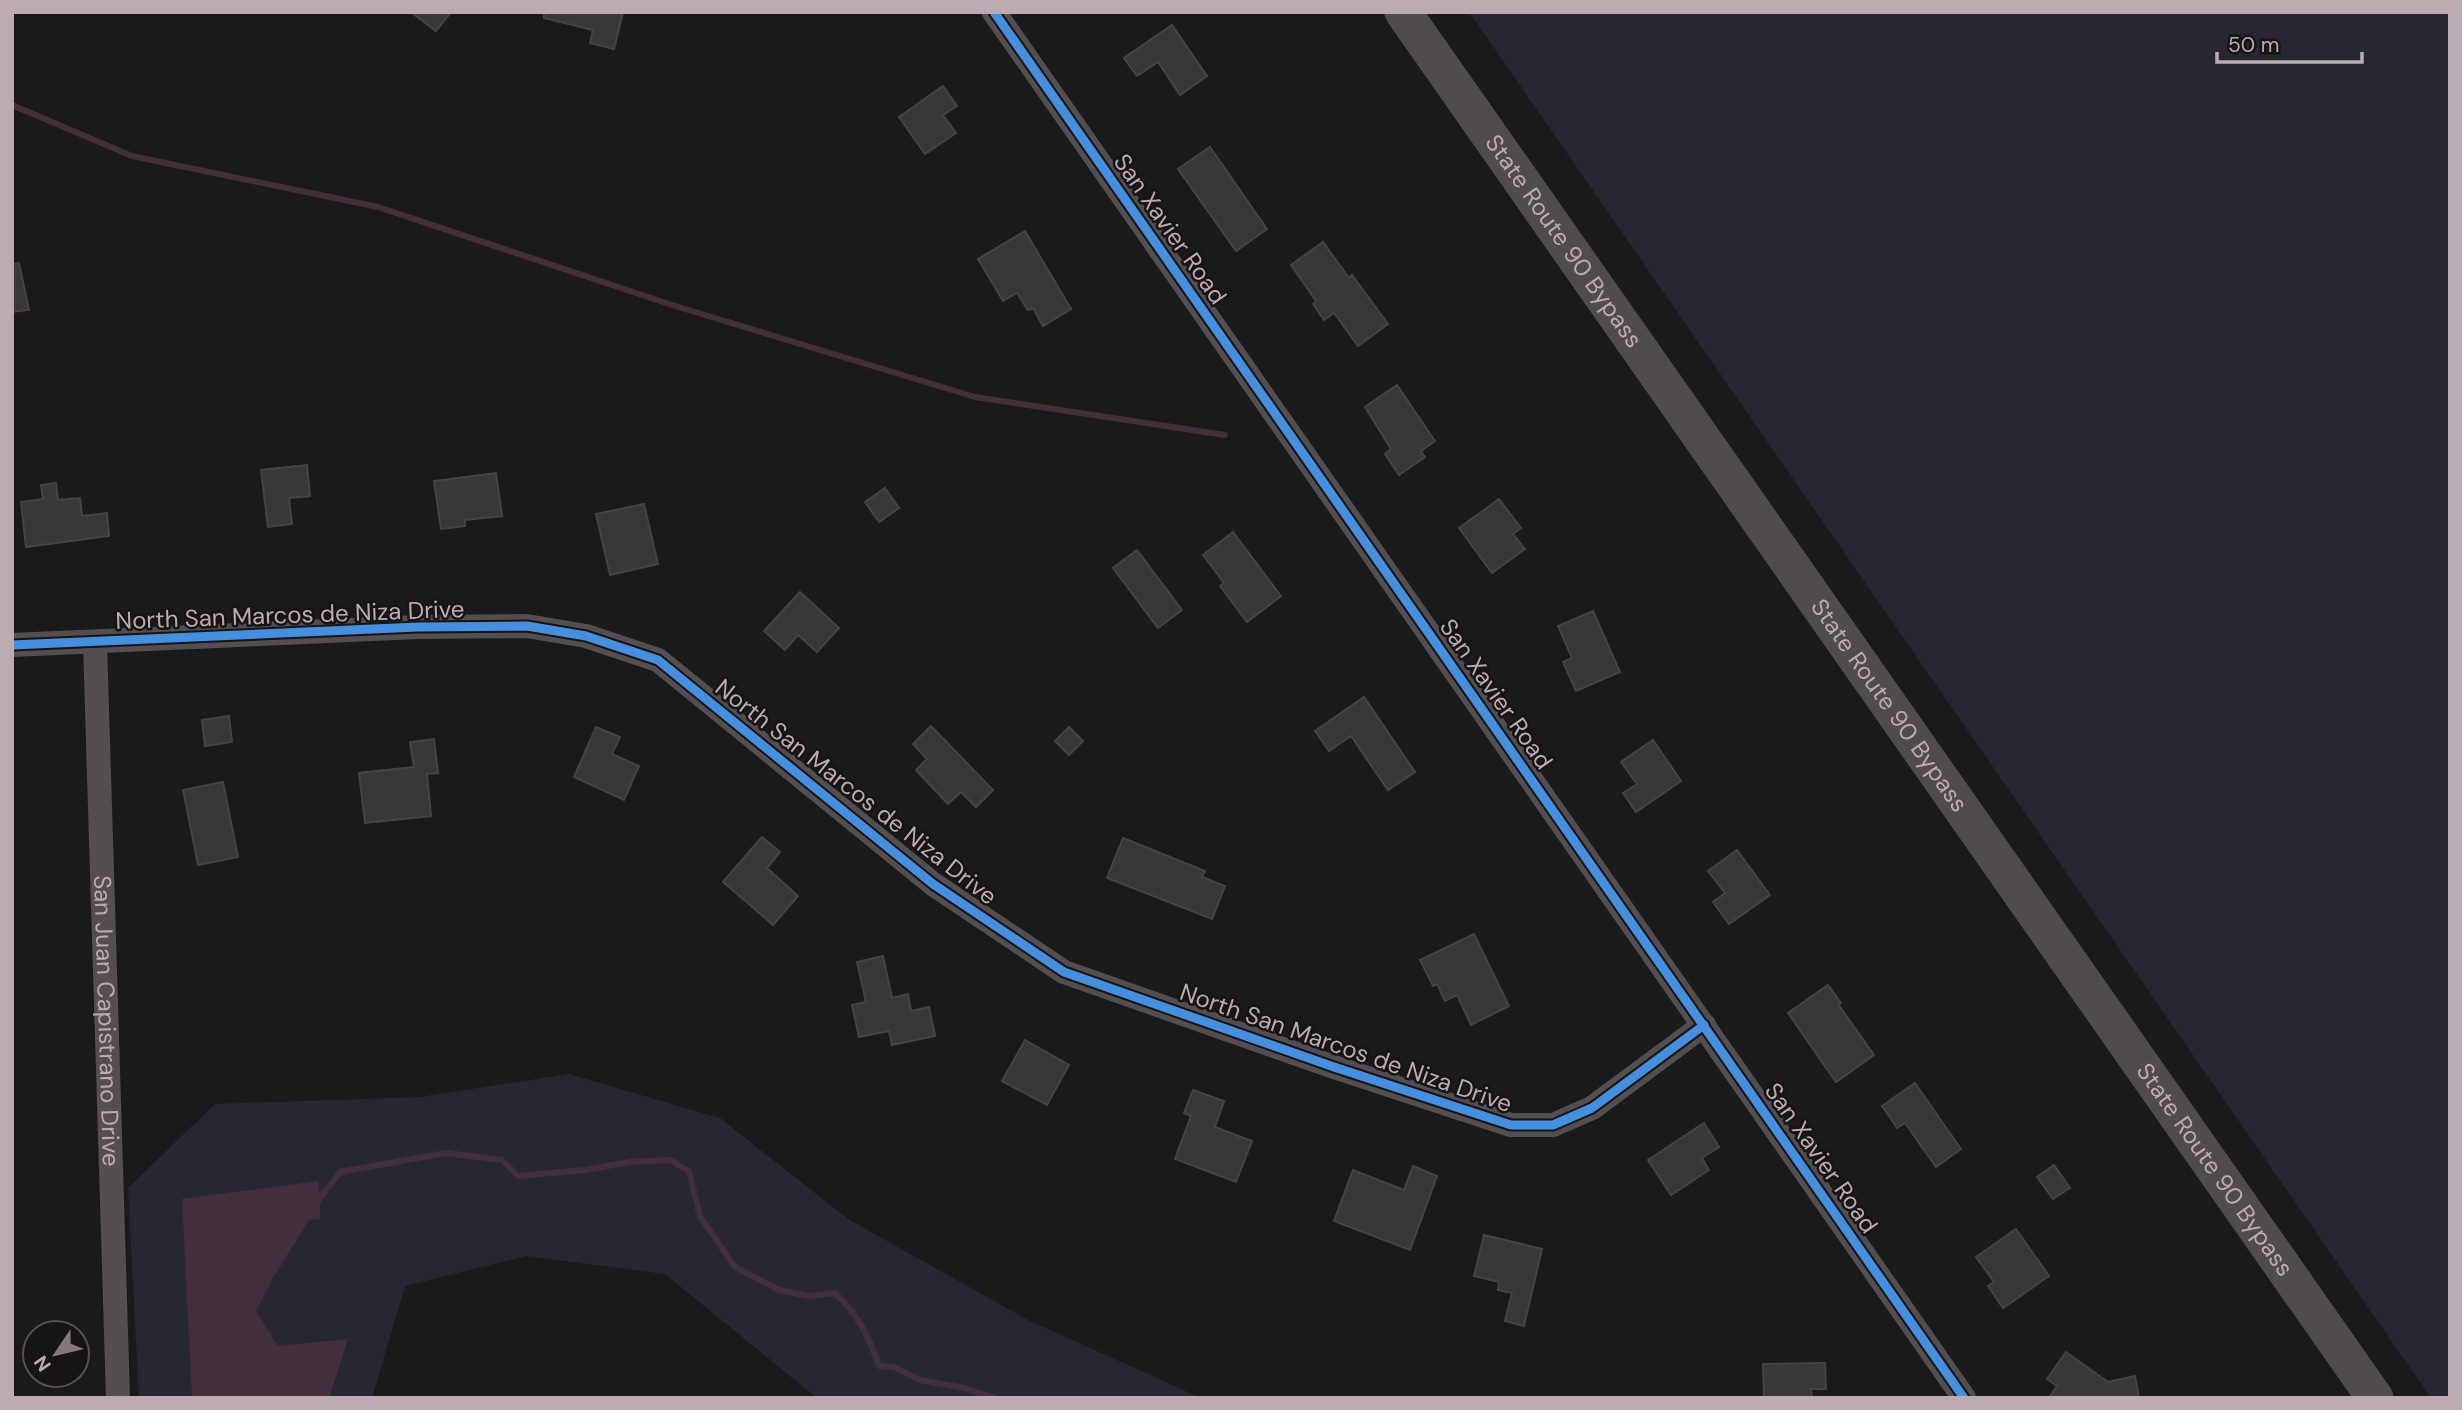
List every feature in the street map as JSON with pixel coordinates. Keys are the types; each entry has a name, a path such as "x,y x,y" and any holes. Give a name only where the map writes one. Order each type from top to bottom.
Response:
{"highway":[{"name":"State Route 90 Bypass","path":"1403,12 2375,1398"}],"street":[{"name":"San Xavier Road","path":"994,12 1964,1398"},
{"name":"North San Marcos de Niza Drive","path":"12,645 418,627 527,626 586,636 658,660 933,884 1064,972 1511,1125 1553,1125 1592,1108 1704,1025"},
{"name":"San Juan Capistrano Drive","path":"95,643 118,1398"}],"shaded area":[{"path":"1469,12 2450,12 2450,1398 2431,1398"},
{"path":"569,1074 720,1118 848,1219 1026,1319 1201,1398 817,1398 665,1274 526,1256 405,1286 372,1398 139,1398 128,1188 215,1104 420,1097"},
{"path":"319,1181 320,1219 309,1220 256,1311 278,1346 348,1339 329,1398 192,1398 182,1199"}],"building":[{"path":"411,12 451,12 436,31"},
{"path":"544,12 623,12 614,49 590,43 593,30 544,18"},
{"path":"1172,25 1207,76 1180,95 1158,62 1137,76 1124,58"},
{"path":"943,86 957,106 943,115 956,133 925,154 899,117"},
{"path":"1210,147 1267,229 1236,251 1178,169"},
{"path":"1025,231 1071,309 1043,326 1033,308 1028,310 1017,293 1003,301 978,259"},
{"path":"1323,242 1349,278 1352,275 1388,324 1358,346 1334,313 1324,320 1313,304 1316,301 1291,265"},
{"path":"19,263 29,310 12,312 12,264"},
{"path":"1397,385 1435,441 1421,451 1425,457 1399,475 1385,454 1391,449 1365,407"},
{"path":"307,465 310,496 289,498 292,524 268,527 261,470"},
{"path":"496,473 502,516 465,520 465,526 441,529 434,481"},
{"path":"56,483 58,500 80,498 82,516 107,513 109,536 26,547 21,502 43,499 41,485"},
{"path":"885,488 899,508 879,522 865,502"},
{"path":"1499,499 1521,528 1513,534 1525,549 1492,573 1459,528"},
{"path":"644,504 658,564 610,575 596,514"},
{"path":"1233,532 1281,596 1247,622 1220,586 1224,583 1203,555"},
{"path":"1137,550 1182,610 1158,628 1113,568"},
{"path":"800,592 839,628 817,652 798,635 785,650 764,631"},
{"path":"1593,611 1620,672 1576,691 1563,662 1572,658 1558,626"},
{"path":"1364,697 1415,772 1388,790 1351,736 1329,751 1315,731"},
{"path":"229,716 232,742 205,746 202,720"},
{"path":"931,726 993,790 976,807 961,792 948,804 916,770 927,759 913,744"},
{"path":"596,727 620,737 612,754 639,766 624,800 574,777"},
{"path":"1069,727 1083,741 1069,755 1055,741"},
{"path":"434,739 438,773 427,774 431,816 365,823 359,773 414,767 410,742"},
{"path":"1653,740 1681,781 1636,812 1623,793 1637,784 1621,762"},
{"path":"223,782 238,857 198,865 183,790"},
{"path":"762,837 780,852 767,868 798,896 773,925 723,882"},
{"path":"1123,838 1205,871 1202,877 1225,886 1212,919 1107,878"},
{"path":"1737,850 1770,895 1729,924 1713,902 1725,893 1708,871"},
{"path":"1474,934 1509,1006 1471,1025 1457,995 1445,1001 1437,984 1433,986 1420,960"},
{"path":"883,956 892,998 908,994 911,1011 929,1007 935,1036 892,1045 889,1031 859,1037 852,1005 866,1002 857,962"},
{"path":"1828,985 1874,1055 1836,1082 1788,1013"},
{"path":"1025,1040 1069,1065 1047,1105 1002,1081"},
{"path":"1915,1083 1961,1149 1936,1167 1905,1123 1897,1128 1882,1106"},
{"path":"1193,1090 1224,1101 1215,1127 1252,1141 1236,1182 1175,1159 1191,1116 1184,1113"},
{"path":"1704,1123 1719,1147 1702,1158 1709,1170 1671,1195 1648,1160"},
{"path":"2054,1165 2070,1188 2053,1199 2037,1177"},
{"path":"1413,1166 1437,1176 1410,1250 1334,1221 1353,1170 1404,1190"},
{"path":"2016,1229 2049,1276 2003,1308 1988,1286 1994,1282 1976,1257"},
{"path":"1484,1235 1542,1249 1524,1326 1505,1321 1512,1293 1498,1290 1499,1282 1474,1276"},
{"path":"2066,1352 2108,1382 2135,1376 2139,1398 2049,1398 2057,1386 2047,1379"},
{"path":"1825,1363 1826,1389 1811,1389 1812,1398 1764,1398 1763,1364"}],"waterway":[{"path":"12,105 132,156 378,207 672,305 975,397 1225,435"},
{"path":"314,1206 340,1172 446,1153 502,1160 518,1176 585,1170 630,1162 670,1160 689,1171 700,1216 735,1267 779,1290 809,1296 835,1293 862,1326 879,1366 894,1367 920,1380 964,1388 996,1398"}],"cycle path":[{"path":"994,12 1964,1398"},
{"path":"12,645 418,627 527,626 586,636 658,660 933,884 1064,972 1334,1067 1511,1125 1553,1125 1592,1108 1704,1025"}]}
